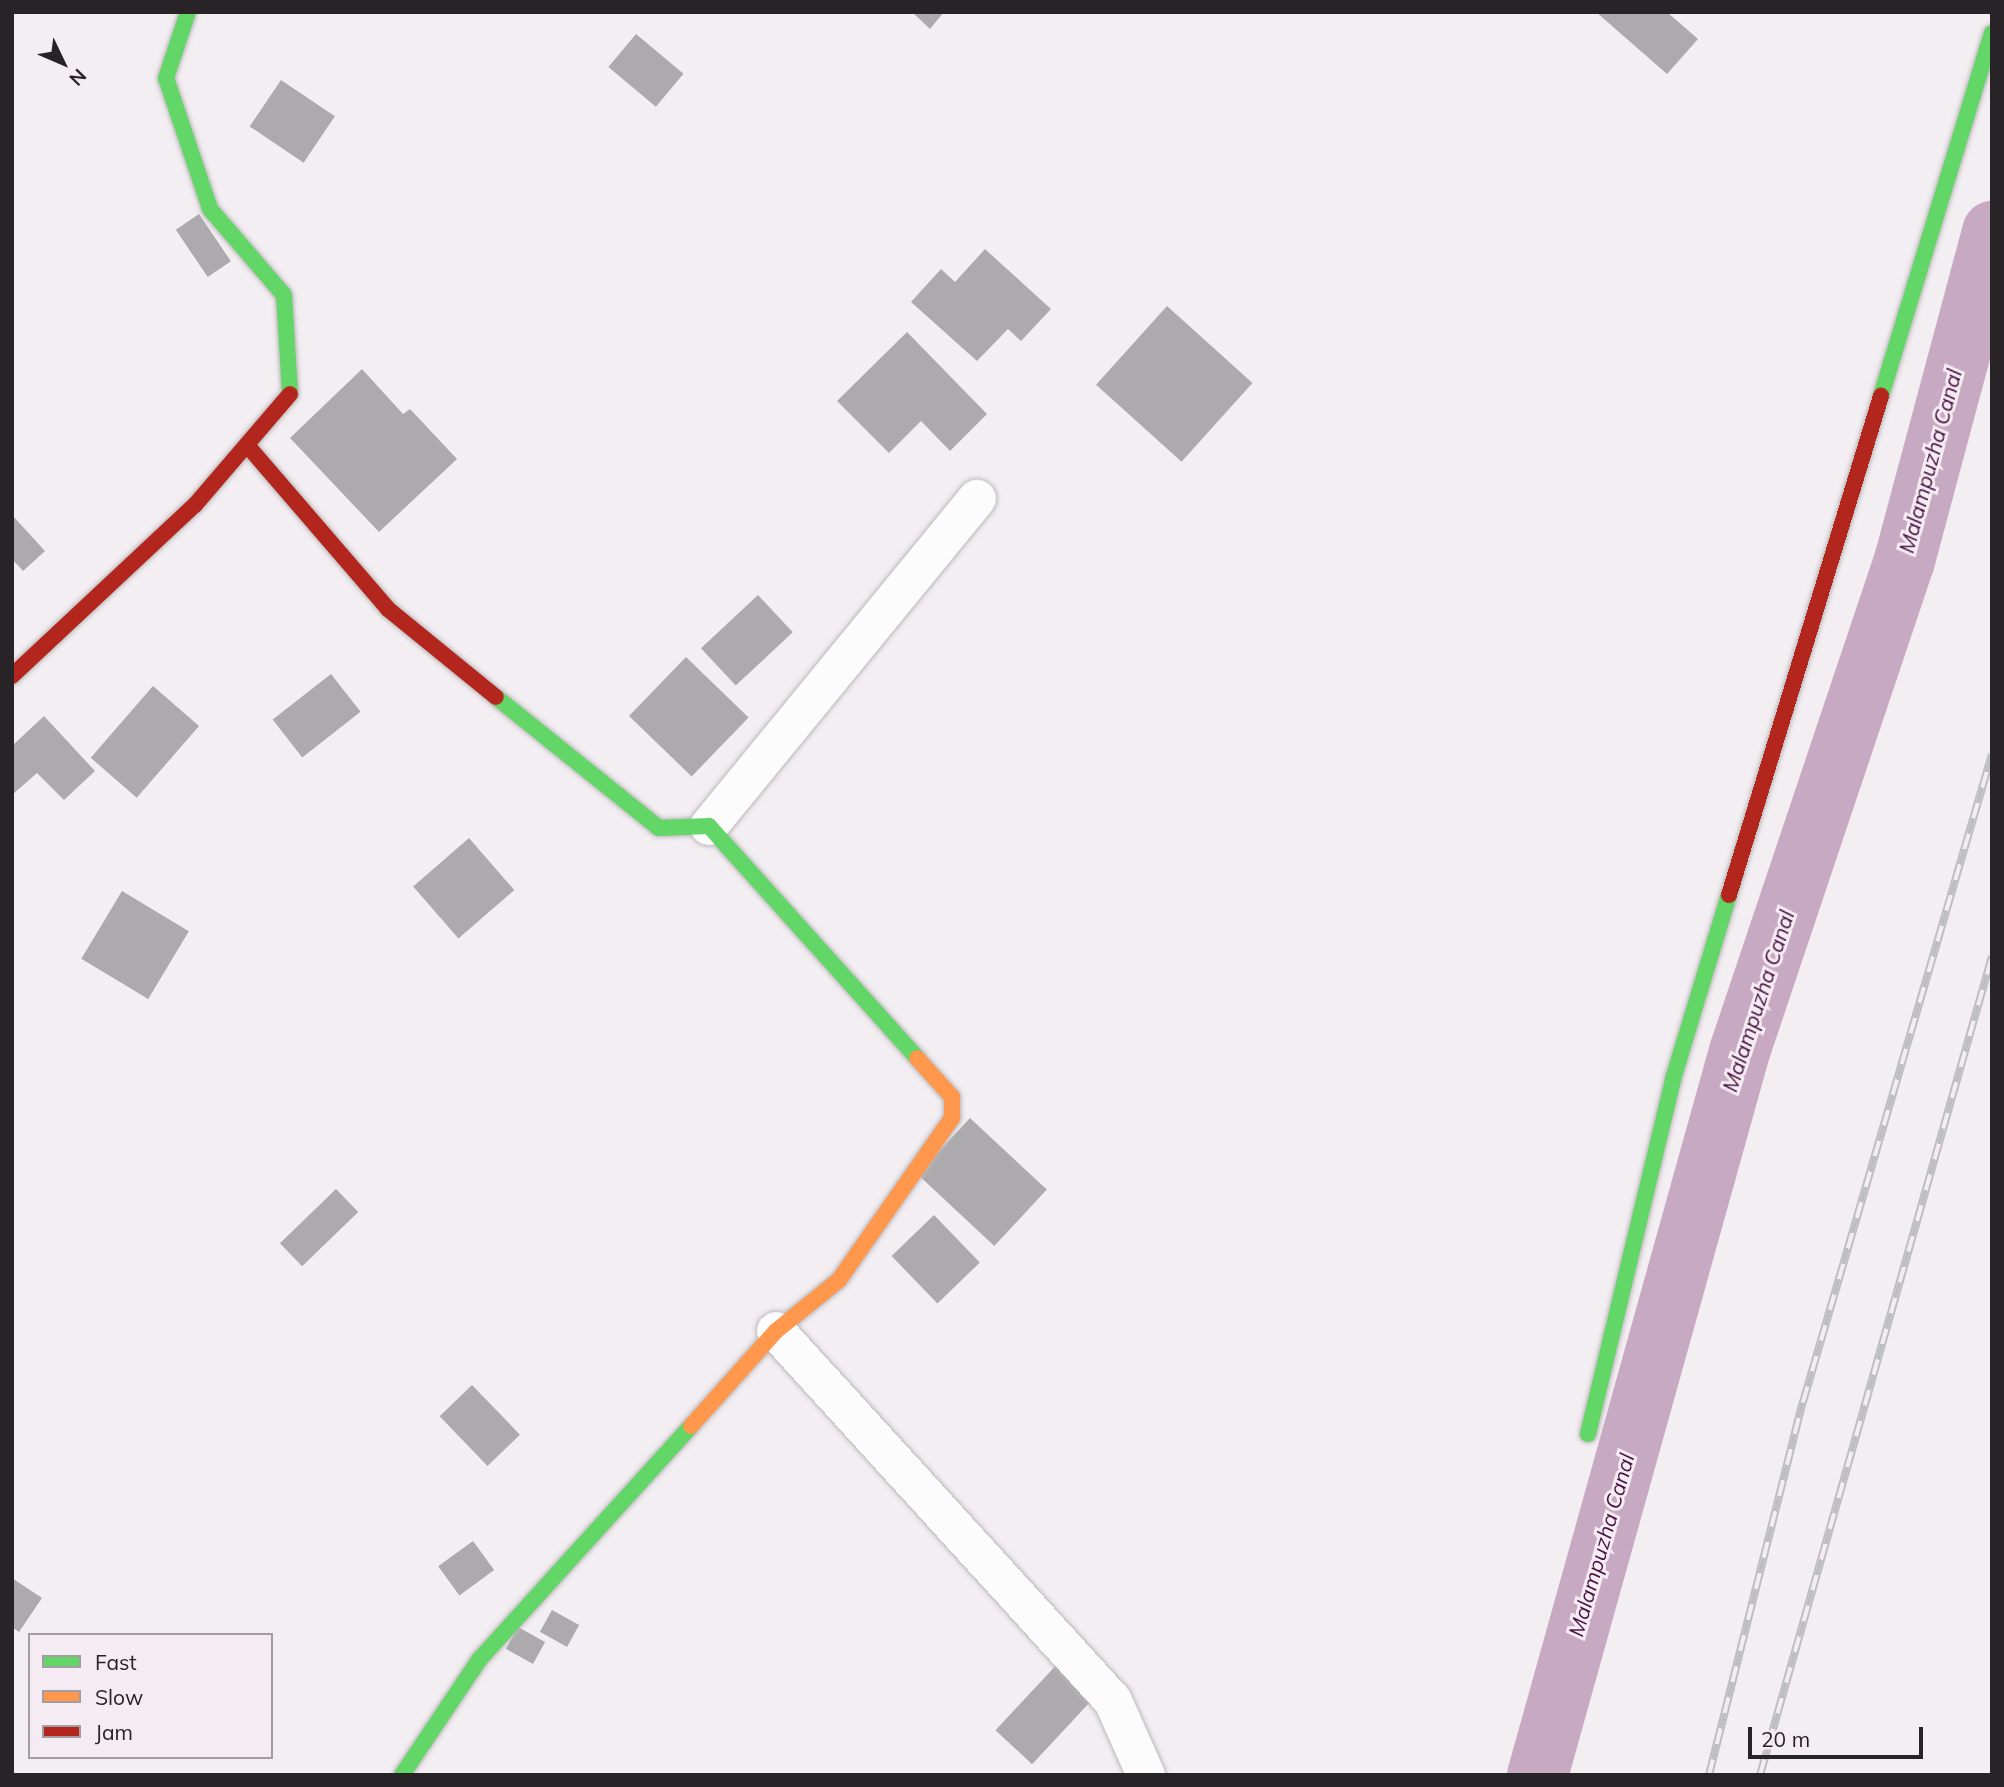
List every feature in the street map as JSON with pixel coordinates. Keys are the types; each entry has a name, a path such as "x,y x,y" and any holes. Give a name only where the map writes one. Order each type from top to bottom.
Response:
{"street":[{"path":"12,676 195,505 293,391 284,295 209,209 166,78 188,12"},
{"path":"1588,1434 1673,1079 1992,34"},
{"path":"247,445 388,609 659,828 709,826 976,499"},
{"path":"402,1775 479,1660 776,1331 839,1280 952,1118 952,1097 709,826"},
{"path":"776,1331 1113,1701 1146,1775"}],"building":[{"path":"912,12 944,12 930,29"},
{"path":"1596,12 1667,12 1698,39 1667,74"},
{"path":"636,34 683,74 656,107 608,67"},
{"path":"281,80 335,116 304,163 250,126"},
{"path":"199,214 231,261 208,277 176,230"},
{"path":"985,249 1051,309 1021,341 1008,329 977,361 911,302 941,269 955,282"},
{"path":"1167,306 1252,383 1182,462 1096,385"},
{"path":"907,332 987,414 950,451 921,421 889,453 837,401"},
{"path":"362,369 403,414 410,409 457,459 379,532 290,438"},
{"path":"12,515 45,551 23,571 12,559"},
{"path":"758,595 793,632 736,685 701,648"},
{"path":"686,657 749,717 692,776 629,716"},
{"path":"331,674 361,712 302,757 273,720"},
{"path":"153,686 199,726 137,798 91,758"},
{"path":"44,716 95,771 64,800 37,773 12,795 12,746"},
{"path":"469,838 514,890 458,939 413,887"},
{"path":"122,891 189,931 148,999 81,959"},
{"path":"970,1118 1047,1190 994,1246 917,1174"},
{"path":"336,1189 358,1212 302,1266 280,1243"},
{"path":"934,1215 980,1262 937,1303 892,1256"},
{"path":"472,1385 520,1435 488,1466 440,1416"},
{"path":"473,1541 494,1570 459,1595 438,1566"},
{"path":"12,1578 42,1598 19,1632 12,1627"},
{"path":"552,1610 579,1625 567,1647 540,1632"},
{"path":"518,1627 545,1642 533,1664 506,1649"},
{"path":"1061,1660 1098,1694 1032,1764 996,1730"}],"waterway":[{"name":"Malampuzha Canal","path":"1537,1775 1739,1051 1904,560 1992,231"}],"railway":[{"path":"1709,1775 1803,1402 1992,754"},
{"path":"1760,1775 1992,956"}],"traffic: fast":[{"path":"188,12 166,78 210,209 284,295 290,394"},
{"path":"1881,396 1992,34"},
{"path":"496,697 659,828 709,826 917,1058"},
{"path":"1588,1434 1673,1079 1729,895"},
{"path":"402,1775 479,1660 691,1426"}],"traffic: slow":[{"path":"691,1426 776,1331 839,1280 952,1118 952,1097 917,1058"}],"traffic: jam":[{"path":"12,676 195,505 290,394"},
{"path":"1729,895 1881,396"},
{"path":"247,445 388,609 496,697"}]}
